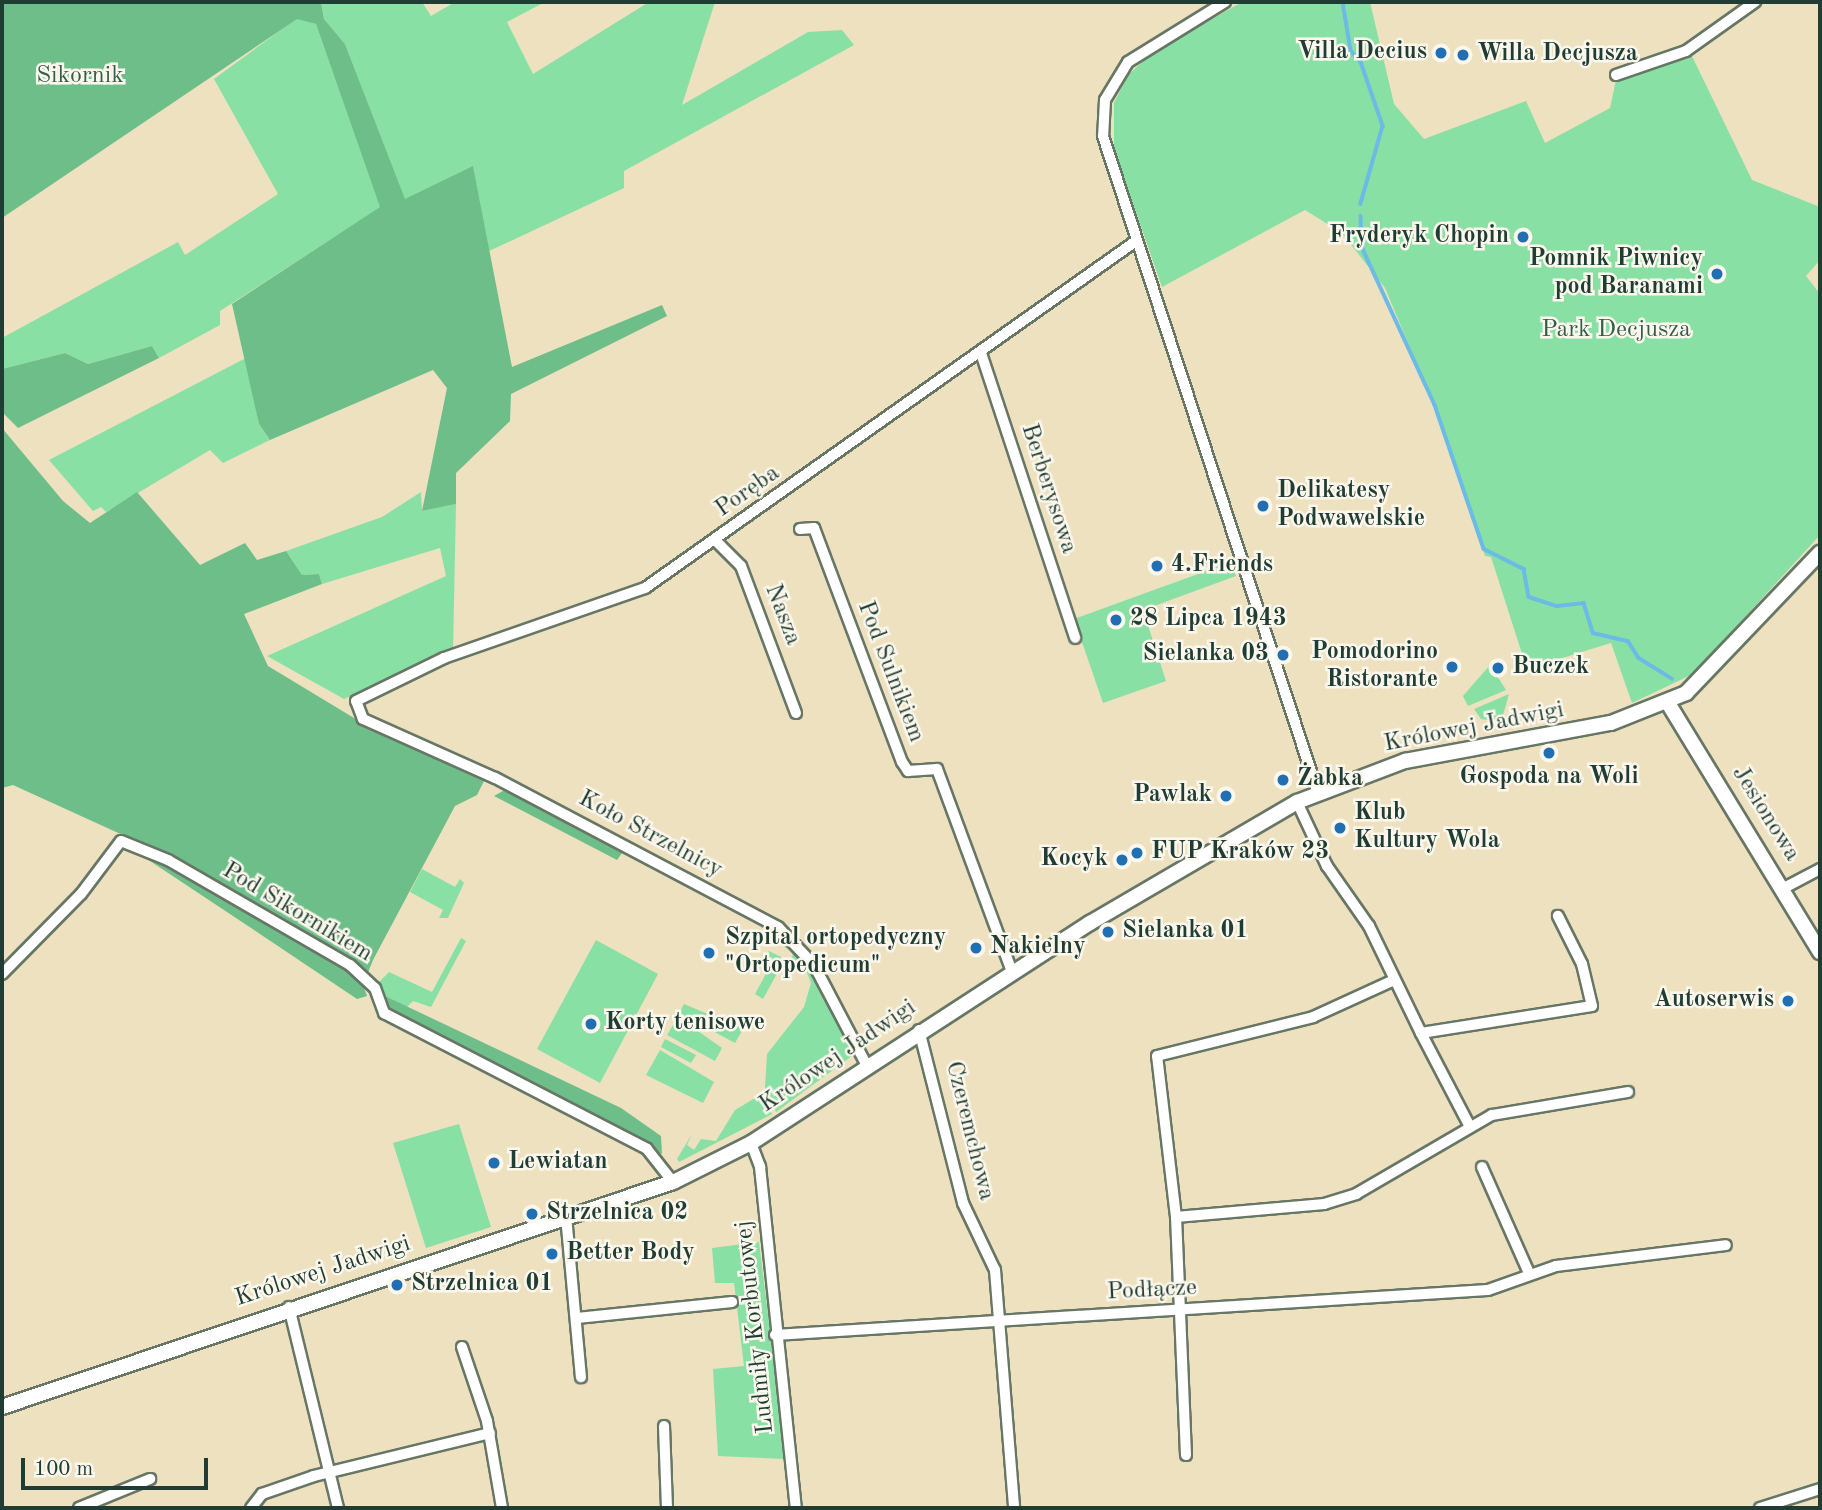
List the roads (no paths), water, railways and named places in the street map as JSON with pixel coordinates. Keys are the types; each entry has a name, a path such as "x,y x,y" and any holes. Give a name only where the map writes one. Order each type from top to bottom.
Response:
{"street":[{"path":"1225,2 1141,50 1110,87 1103,136 1318,793"},
{"path":"1616,75 1686,51 1755,2"},
{"name":"Poręba","path":"355,710 364,693 444,658 645,588 716,541 1136,241"},
{"name":"Berberysowa","path":"981,353 1075,638"},
{"name":"Pod Sulnikiem","path":"800,530 814,528 902,762 908,771 937,769 1012,972"},
{"name":"Nasza","path":"716,541 741,566 796,713"},
{"name":"Królowej Jadwigi","path":"2,1407 289,1307 673,1182 751,1143 866,1064 1012,972 1297,803 1405,761 1611,723 1668,702 1711,673 1820,553"},
{"name":"Jesionowa","path":"1668,702 1784,888 1820,952"},
{"name":"Koło Strzelnicy","path":"355,710 778,927 814,965 866,1064"},
{"path":"1297,803 1327,866 1369,926 1392,981 1469,1125"},
{"name":"Pod Sikornikiem","path":"2,974 81,894 121,841 168,860 350,965 375,988 384,1013 647,1149 663,1164 673,1182"},
{"path":"1784,888 1820,869"},
{"path":"1420,1033 1592,1006 1582,964 1558,916"},
{"path":"1186,1455 1176,1311 1176,1217 1157,1056 1312,1017 1392,981"},
{"name":"Czeremchowa","path":"919,1030 963,1203 995,1270 1002,1321 1014,1508"},
{"path":"1176,1217 1324,1204 1356,1194 1469,1125 1492,1115 1628,1092"},
{"name":"Ludmiły Korbutowej","path":"751,1143 760,1167 775,1335 796,1508"},
{"path":"1482,1167 1529,1273"},
{"path":"566,1216 581,1377"},
{"name":"Podłącze","path":"775,1335 1488,1290 1529,1273 1726,1245"},
{"path":"577,1318 732,1302"},
{"path":"289,1307 338,1508"},
{"path":"462,1347 490,1433 502,1508"},
{"path":"664,1426 667,1508"},
{"path":"251,1508 262,1494 329,1471 490,1433"},
{"path":"79,1508 150,1479"},
{"path":"1760,1508 1820,1489"}],"waterway":[{"path":"1343,2 1351,51 1361,62 1383,126 1361,204"},
{"path":"1361,216 1362,247 1435,405 1484,549 1524,569 1529,597 1557,606 1584,603 1593,633 1628,641 1639,658 1672,679"}],"place":[{"name":"Villa Decius","path":"1441,53"},
{"name":"Willa Decjusza","path":"1463,55"},
{"name":"Fryderyk Chopin","path":"1523,237"},
{"name":"Pomnik Piwnicy pod Baranami","path":"1717,274"},
{"name":"Delikatesy Podwawelskie","path":"1263,506"},
{"name":"4.Friends","path":"1157,566"},
{"name":"28 Lipca 1943","path":"1116,620"},
{"name":"Sielanka 03","path":"1283,655"},
{"name":"Pomodorino Ristorante","path":"1452,667"},
{"name":"Buczek","path":"1498,668"},
{"name":"Gospoda na Woli","path":"1549,753"},
{"name":"Żabka","path":"1283,780"},
{"name":"Pawlak","path":"1226,796"},
{"name":"Klub Kultury Wola","path":"1340,828"},
{"name":"FUP Kraków 23","path":"1137,853"},
{"name":"Kocyk","path":"1122,860"},
{"name":"Sielanka 01","path":"1108,932"},
{"name":"Nakielny","path":"976,948"},
{"name":"Szpital ortopedyczny \"Ortopedicum\"","path":"709,953"},
{"name":"Autoserwis","path":"1788,1001"},
{"name":"Korty tenisowe","path":"591,1024"},
{"name":"Lewiatan","path":"494,1163"},
{"name":"Strzelnica 02","path":"532,1214"},
{"name":"Better Body","path":"552,1254"},
{"name":"Strzelnica 01","path":"397,1285"}],"park label":[{"name":"Sikornik","path":"80,77"},
{"name":"Park Decjusza","path":"1616,331"}]}
